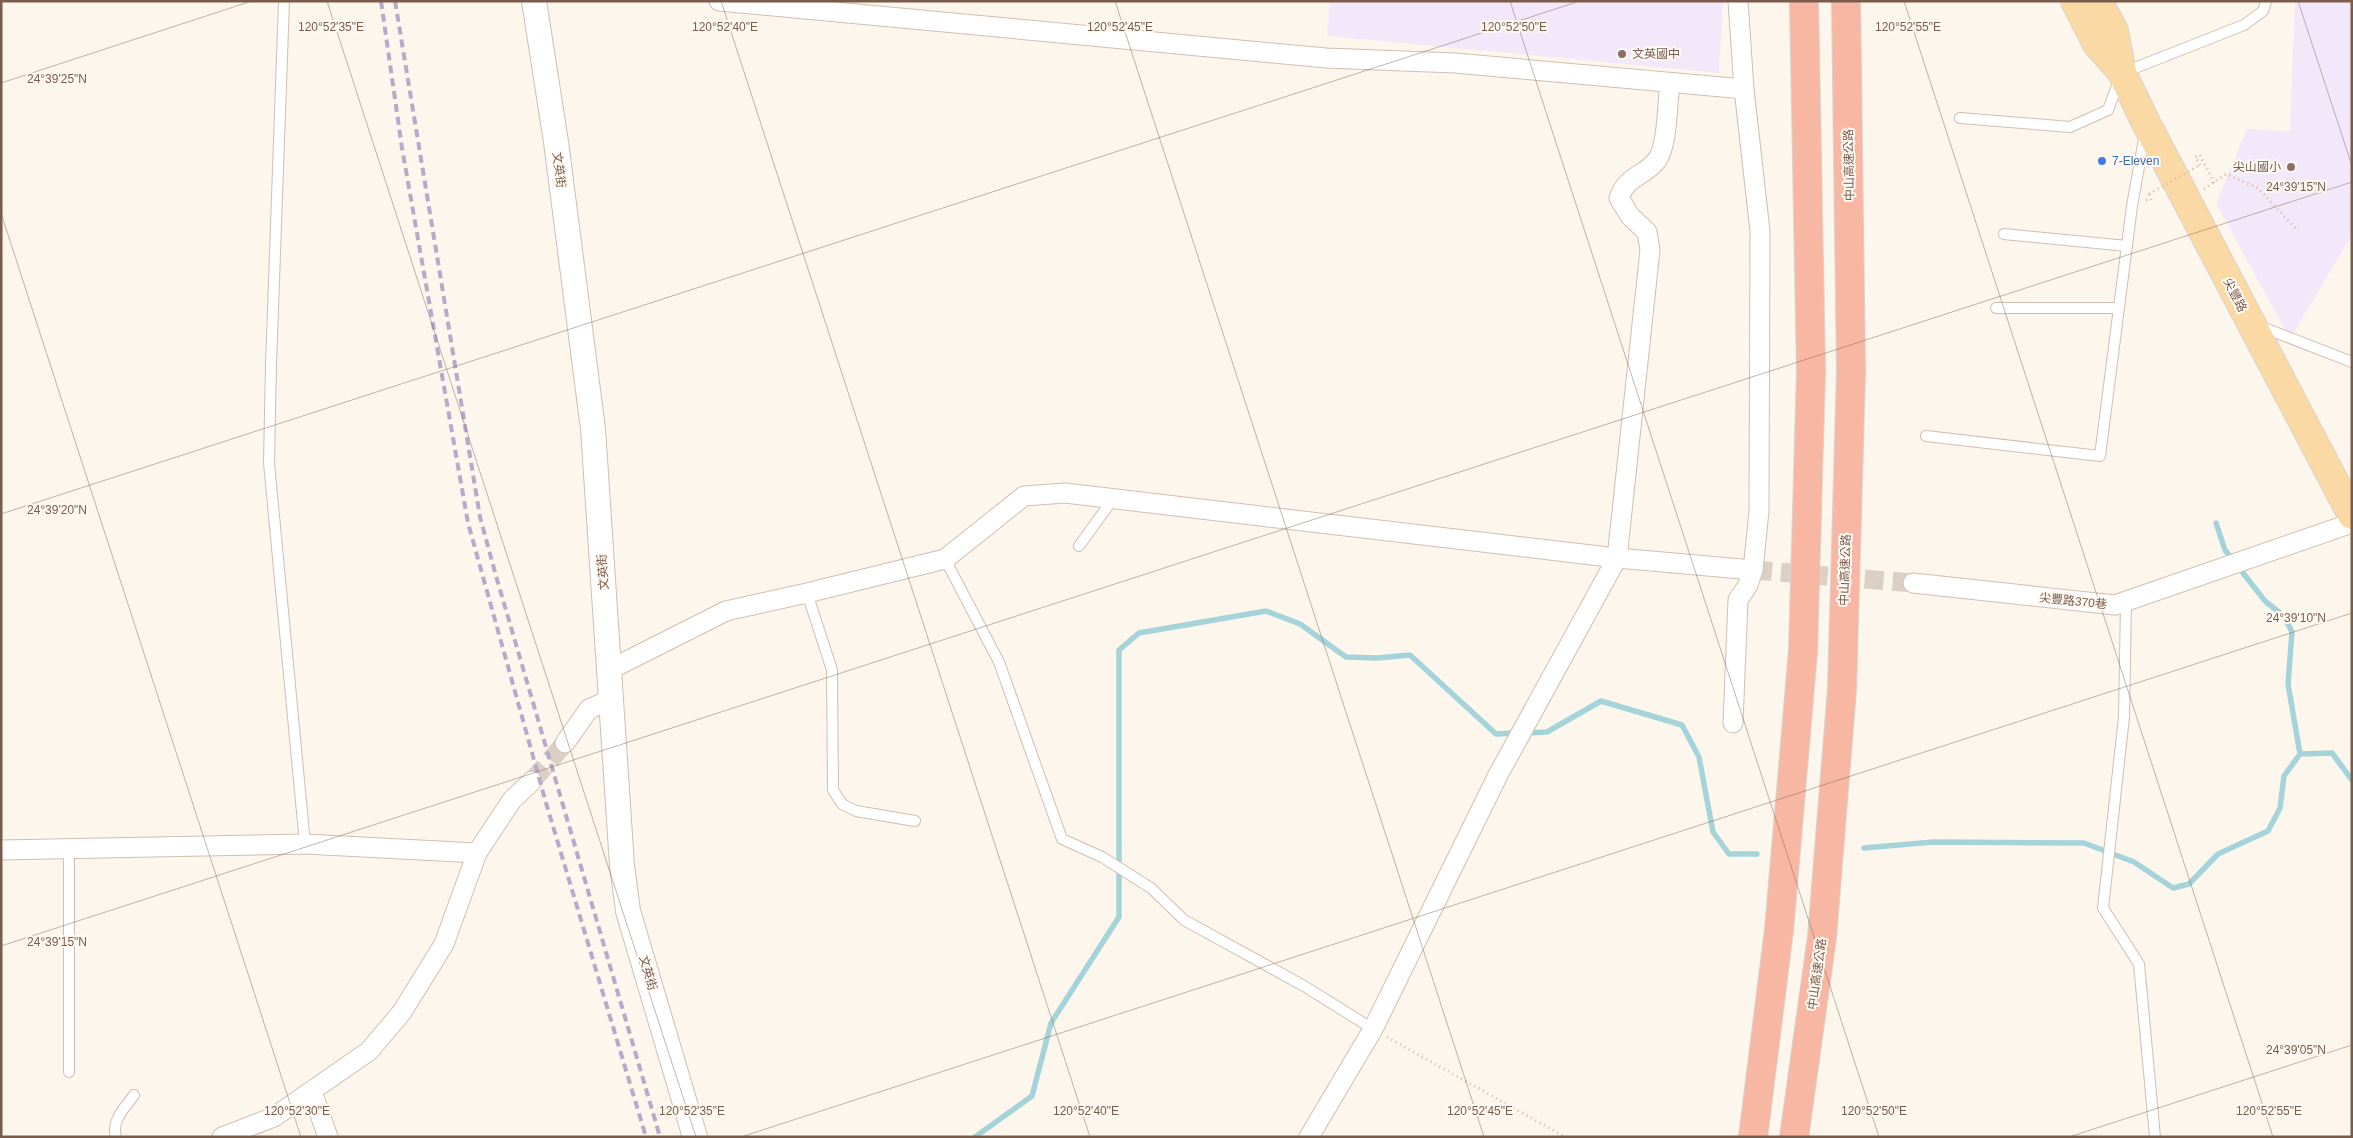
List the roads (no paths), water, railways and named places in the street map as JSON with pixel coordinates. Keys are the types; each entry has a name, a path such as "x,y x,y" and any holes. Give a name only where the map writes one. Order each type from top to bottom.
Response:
{"highway":[{"path":"1753,1137 1779,930 1802,651 1811,371 1804,1"},
{"name":"中山高速公路","path":"1794,1137 1822,937 1842,689 1851,372 1846,1"}],"main road":[{"name":"尖豐路","path":"2075,1 2097,44 2122,73"},
{"name":"尖豐路","path":"2098,1 2114,31 2122,73 2146,123 2352,515"}],"street":[{"name":"文英街","path":"534,1 557,152 593,429 622,865 628,911 695,1137"},
{"path":"719,1 1326,58 1456,63 1744,89"},
{"path":"1733,723 1738,600 1748,585 1753,570 1759,511 1760,231 1744,89 1738,1"},
{"path":"1309,1137 1374,1029 1521,733 1617,558 1650,250 1647,232 1630,216 1619,198 1623,186 1657,160 1663,146 1670,83"},
{"path":"609,670 726,610 806,593 945,558 1024,496 1065,493 1617,558 1753,570"},
{"name":"尖豐路370巷","path":"1913,583 2115,606 2352,523"},
{"path":"565,743 589,709 612,699"},
{"path":"222,1137 274,1116 369,1052 402,1012 444,944 477,854 512,800 532,781"},
{"path":"1,850 305,844 477,854"},
{"path":"312,1092 328,1137"}],"lane":[{"path":"284,1 270,365 269,462 305,844"},
{"path":"1960,118 2070,127 2108,110 2122,73 2244,25 2263,11 2266,1"},
{"path":"1926,436 2100,456 2127,246 2146,123"},
{"path":"2004,234 2127,246"},
{"path":"1996,308 2119,308"},
{"path":"2250,322 2352,362"},
{"path":"1079,546 1112,499"},
{"path":"945,558 999,662 1062,839 1111,863 1151,888 1184,920 1304,986 1374,1029"},
{"path":"806,593 832,670 833,790 842,804 856,811 915,821"},
{"path":"2126,602 2124,717 2103,908 2139,964 2155,1137"},
{"path":"69,849 69,1072"},
{"path":"116,1137 114,1130 117,1119 134,1095"}],"waterway":[{"path":"1864,848 1933,842 2084,843 2134,862 2173,888 2189,884 2218,854 2268,831 2280,808 2284,776 2300,754 2288,684 2292,632 2284,616 2265,601 2225,550 2216,523"},
{"path":"975,1137 1032,1096 1051,1023 1119,917 1119,650 1139,633 1266,611 1300,624 1346,657 1377,658 1410,655 1496,734 1516,733"},
{"path":"1526,733 1547,732 1601,701 1682,725 1699,757 1713,832 1729,854 1757,854"},
{"path":"2300,754 2332,753 2352,780"}],"tunnel":[{"path":"1753,570 1913,583"},
{"path":"532,781 565,743"}],"railway":[{"path":"381,1 402,148 468,523 546,803 646,1137"},
{"path":"395,1 480,517 660,1137"}],"place":[{"name":"文英國中","path":"1622,54"},
{"name":"7-Eleven","path":"2102,161"},
{"name":"尖山國小","path":"2291,167"}]}
